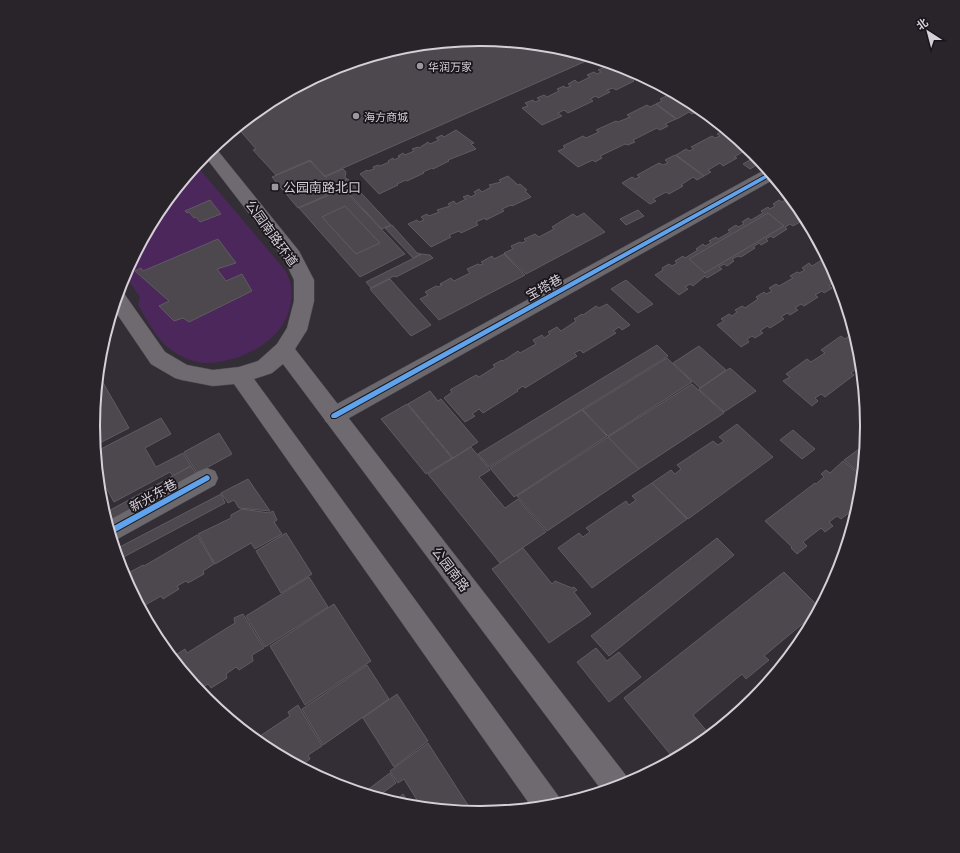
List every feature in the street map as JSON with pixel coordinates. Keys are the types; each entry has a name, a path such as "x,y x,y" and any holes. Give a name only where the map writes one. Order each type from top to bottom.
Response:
{"main road":[{"name":"公园南路环道","path":"120,303 158,358 182,372 213,378 239,376 265,367 284,350 297,330 304,301 304,280 292,256 213,155"},
{"name":"公园南路","path":"284,350 614,783"},
{"path":"239,376 545,801"}],"street":[{"name":"宝塔巷","path":"334,416 765,177"},
{"name":"新光东巷","path":"114,530 208,478"}],"shaded area":[{"path":"200,170 285,270 290,280 291,287 291,304 286,319 278,331 266,342 252,351 237,357 206,363 197,362 182,357 160,340 138,305 140,297 128,280 150,236 178,195"}],"building":[{"name":"海方商城","path":"480,46 530,49 554,53 586,61 325,176 310,160 276,175 253,150 256,149 240,131 269,110 312,85 334,75 382,59 430,49"},
{"path":"605,67 625,75 634,81 616,90 613,88 607,90 610,92 598,98 596,96 590,99 593,101 568,113 564,110 558,113 562,116 542,125 522,108 528,106 525,103 533,100 535,102 540,100 537,98 544,95 547,97 559,91 557,89 564,86 566,88 571,86 568,84 575,80 578,83 590,77 587,75 594,72 597,74 601,72 598,70"},
{"path":"667,96 695,113 692,114 689,112 677,119 656,104 662,101 660,99"},
{"path":"656,104 676,119 665,124 668,126 660,130 657,128 633,140 635,142 628,145 625,144 600,156 602,158 595,162 593,160 578,167 558,151 565,148 563,146 583,136 586,138 599,132 596,130 616,121 618,122 630,117 627,115 647,105 650,107"},
{"path":"456,130 474,143 471,144 476,149 448,160 449,161 433,169 432,168 407,181 406,180 397,184 398,185 379,194 360,174 367,170 374,169 373,167 389,162 388,161 393,158 394,160 400,157 398,156 403,153 405,155 414,151 412,149 419,148 428,142 430,144 439,140 436,138 442,135 444,137"},
{"path":"721,132 743,152 734,157 737,158 723,166 720,163 708,170 711,172 704,176 676,155 686,149 689,151 694,149 691,147 712,136 715,138 720,136 717,134"},
{"path":"675,155 704,176 697,180 693,177 681,185 683,186 669,194 666,192 653,199 656,201 650,204 622,183 632,177 635,179 640,177 637,175 659,163 663,165 668,163 665,160"},
{"path":"751,159 756,165 750,169 743,164"},
{"path":"310,161 325,177 343,169 346,172 345,177 347,179 338,183 343,188 298,208 272,177"},
{"path":"508,176 518,185 520,184 527,190 525,191 531,197 502,209 504,211 486,220 485,218 476,222 478,225 461,233 459,231 449,235 451,237 431,247 408,224 417,220 419,222 424,220 421,217 427,214 429,216 439,212 437,210 450,206 448,204 454,201 456,204 466,199 463,197 468,195 471,197 476,194 474,192 479,189 482,192 491,187 489,185 501,182 499,180"},
{"path":"348,179 391,225 382,229 339,183"},
{"path":"343,189 405,254 360,277 299,208"},
{"path":"210,200 221,214 200,222 196,217 194,218 189,212 187,213 185,211"},
{"path":"779,200 782,202 785,200 800,222 793,226 790,224 785,227 787,229 773,238 771,236 766,239 768,241 761,245 759,243 753,247 755,248 741,257 738,256 732,259 734,261 727,266 724,264 719,267 722,269 707,278 705,276 693,286 690,284 685,287 688,289 679,295 655,275 663,270 662,268 669,264 672,266 677,263 675,261 683,256 685,258 698,250 696,249 703,244 705,246 711,243 709,241 716,237 718,239 730,232 728,230 736,225 738,227 744,224 742,222 748,218 751,220 763,213 761,211 768,207 770,209 775,206 773,204"},
{"path":"345,206 380,243 356,254 322,217"},
{"path":"638,210 644,216 626,225 620,219"},
{"path":"584,213 605,232 526,274 504,253 513,249 511,246 526,241 524,239 535,234 539,237 554,229 552,227 573,214 577,217"},
{"path":"768,213 784,226 705,273 689,259"},
{"path":"392,225 417,253 421,254 413,258 385,228"},
{"path":"218,239 236,263 217,269 226,281 242,274 252,291 189,322 183,318 174,321 159,306 169,301 135,271 141,268 143,271"},
{"path":"422,254 430,255 433,258 371,288 366,282"},
{"path":"504,254 525,275 439,320 420,299 428,295 425,292 436,286 438,287 442,285 440,284 451,278 454,281 470,273 467,269 478,264 483,264 481,262 492,256 494,259"},
{"path":"822,260 832,281 833,283 829,286 832,288 824,293 822,291 815,295 818,297 804,306 801,304 795,308 798,310 790,315 787,313 781,317 784,319 770,328 767,326 760,331 763,333 755,338 752,336 747,339 749,342 741,347 717,325 724,321 721,319 729,314 732,316 737,312 735,310 742,306 745,308 758,299 756,297 764,292 766,294 772,291 769,288 776,284 779,286 793,278 790,276 805,270 802,268 809,263 812,266"},
{"path":"390,279 431,325 411,336 370,289"},
{"path":"626,280 653,304 638,313 611,289"},
{"path":"607,304 630,325 622,330 619,327 613,331 616,333 583,353 580,350 574,353 577,356 525,388 523,386 517,390 518,391 483,413 479,409 472,414 475,416 465,422 444,398 452,392 450,390 476,375 479,377 495,367 493,365 502,360 503,361 518,351 520,353 536,344 533,340 542,335 544,338 550,334 548,332 557,327 561,331 576,321 574,319 582,314 583,315 596,306 599,308"},
{"path":"850,335 856,369 851,373 854,375 825,397 821,394 815,398 818,401 812,406 783,381 790,377 786,374 807,359 811,362 825,353 821,350 841,336 845,339"},
{"path":"657,345 668,356 489,467 478,454"},
{"path":"699,346 726,370 700,388 673,363"},
{"path":"667,358 692,382 608,436 583,410"},
{"path":"730,368 756,391 724,412 699,389"},
{"path":"102,382 129,428 100,443 100,402"},
{"path":"692,384 724,413 639,469 608,437"},
{"path":"430,391 438,401 441,399 478,442 453,458 408,404"},
{"path":"407,404 452,458 426,474 381,419"},
{"path":"582,410 607,436 514,497 490,468"},
{"path":"161,418 171,434 145,448 156,467 183,453 191,466 173,476 170,472 114,502 104,484 100,449"},
{"path":"737,424 773,457 688,519 652,483 671,470 675,474 681,469 677,465 713,441 718,445 724,441 719,437"},
{"path":"793,430 815,449 802,459 780,440"},
{"path":"219,433 232,454 197,473 184,452"},
{"path":"608,437 639,469 547,531 517,496"},
{"path":"471,447 490,470 479,477 505,508 518,499 546,532 500,563 428,474"},
{"path":"860,448 858,471 844,460"},
{"path":"843,461 857,473 851,511 841,519 837,516 829,522 833,526 825,532 821,528 803,542 807,546 797,554 791,548 792,547 765,521 815,483 816,484 824,477 821,474 826,470 830,473"},
{"path":"191,466 196,474 111,519 109,511"},
{"path":"248,479 270,511 239,508 234,500 228,503 221,493"},
{"path":"652,483 687,519 592,588 558,548 579,533 583,537 590,532 586,528 626,501 629,505 636,500 632,496"},
{"path":"221,494 225,503 123,557 119,547"},
{"path":"242,509 269,513 273,511 277,520 274,522 282,534 255,549 251,543 215,564 198,534 231,518 231,515"},
{"path":"286,533 312,574 281,593 256,551"},
{"path":"197,535 214,564 203,571 204,574 188,583 186,581 177,586 179,589 163,599 161,596 144,606 128,573 143,565 144,566"},
{"path":"717,538 734,555 609,656 591,636"},
{"path":"523,548 552,584 555,581 572,588 574,587 577,590 574,592 591,614 549,643 492,569"},
{"path":"784,572 816,604 809,618 764,656 769,660 746,679 742,674 693,715 707,731 671,755 624,698"},
{"path":"309,577 328,607 265,647 246,616"},
{"path":"334,604 371,661 305,705 270,646"},
{"path":"243,614 264,648 252,655 253,661 239,670 236,667 226,674 227,678 211,688 208,684 203,687 176,655 185,649 187,653 235,623 234,618"},
{"path":"596,648 607,661 619,652 641,677 609,702 577,662"},
{"path":"367,665 389,699 323,745 302,709"},
{"path":"397,694 428,741 394,767 363,718"},
{"path":"298,705 322,746 308,755 310,759 304,764 260,736 290,716 288,712"},
{"path":"428,743 469,807 418,802 404,779 398,783 390,771"},
{"path":"390,773 396,783 382,794 368,790"},
{"path":"403,794 407,800 406,800 398,798"}],"cycle path":[{"path":"334,416 765,177"},
{"path":"114,530 207,478"}],"place":[{"name":"华润万家","path":"420,66"},
{"name":"海方商城","path":"356,116"},
{"name":"公园南路北口","path":"275,187"}]}
